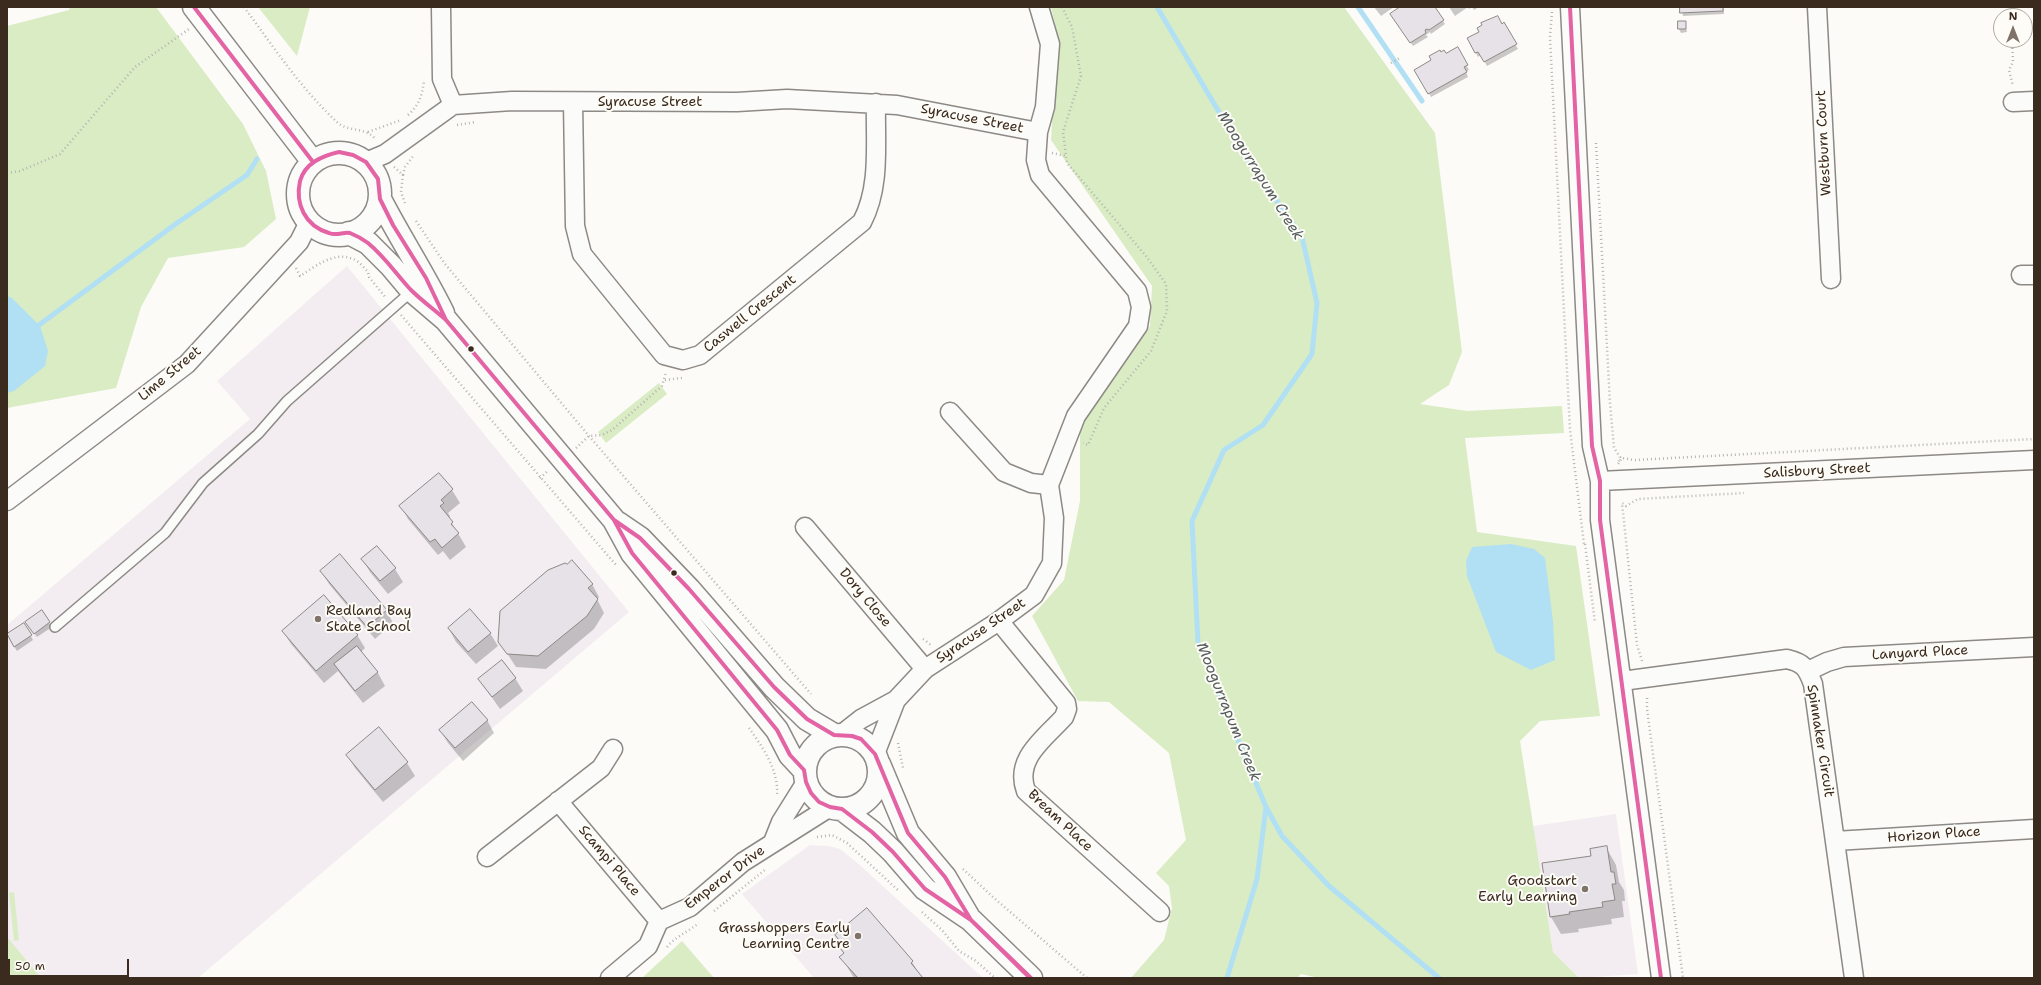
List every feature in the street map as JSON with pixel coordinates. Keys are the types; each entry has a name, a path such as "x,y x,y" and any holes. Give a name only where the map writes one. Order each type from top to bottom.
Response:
{"street":[{"path":"366,162 385,154 453,105 442,79 441,7"},
{"path":"1038,132 1045,107 1050,44 1039,7"},
{"path":"1570,7 1592,446 1600,481 1600,520 1661,978"},
{"name":"Westburn Court","path":"1817,7 1831,279"},
{"path":"198,13 313,162"},
{"name":"Syracuse Street","path":"453,105 512,101 737,102 786,99 876,103 897,105 1038,132 1036,160 1040,175 1137,291 1141,307 1138,326 1076,416 1049,484 1054,518 1052,563 1034,594 1000,621 926,669 896,700"},
{"path":"2014,102 2034,101"},
{"path":"573,102 575,226 582,254 664,356"},
{"name":"Caswell Crescent","path":"664,356 683,360 700,355 862,222 869,208 874,188 876,103"},
{"path":"339,152 353,155 366,162 378,178 380,199 377,210 370,221 360,229 338,235 318,229 309,222 300,208 298,191 302,175 313,162 325,155 339,152"},
{"path":"380,199 393,225 426,278 446,320"},
{"name":"Lime Street","path":"7,501 187,364 299,242 309,222"},
{"path":"349,233 368,243 391,266 412,292 446,320 614,520 632,553 777,730 790,755 805,776 815,797 836,808 878,837 893,852 924,889 971,920 1031,978"},
{"path":"950,412 1004,472 1031,483 1049,484"},
{"name":"Salisbury Street","path":"1600,481 2034,460"},
{"path":"614,520 640,538 689,589 774,686 807,719 838,735 861,740 876,758 908,833 945,877 971,920"},
{"name":"Dory Close","path":"806,527 926,669"},
{"name":"Bream Place","path":"1000,621 1066,703 1067,709 1064,717 1026,759 1022,776 1026,791 1160,912"},
{"name":"Lanyard Place","path":"1808,671 1827,662 1844,658 2034,647"},
{"name":"Spinnaker Circuit","path":"1622,681 1787,659 1799,662 1808,671 1812,684 1854,978"},
{"path":"773,842 780,822 805,776 807,758 813,748 823,740 838,735 861,719 896,700"},
{"path":"836,808 858,805 872,794 880,773 876,758 896,700"},
{"path":"487,857 601,768 613,749"},
{"name":"Scampi Place","path":"558,801 659,921"},
{"name":"Emperor Drive","path":"659,921 690,907 743,862 773,842 836,808"},
{"name":"Horizon Place","path":"1835,841 2034,829"},
{"path":"610,978 648,946 659,921"}],"lane":[{"path":"55,627 165,533 204,483 258,434 287,401 412,292"}],"path":[{"path":"244,7 317,104 341,125 367,132 374,137"},
{"path":"1552,7 1550,37 1570,430 1584,544"},
{"path":"7,173 20,171 60,154 135,67 198,13"},
{"path":"2012,48 2013,62 2009,70 2014,102"},
{"path":"1391,63 1400,58"},
{"path":"367,132 403,119 414,109 422,96 424,74"},
{"path":"452,126 482,122"},
{"path":"1595,140 1610,403 1614,448 1620,457 1618,464 1622,458 1634,460 2034,439"},
{"path":"406,205 401,192 402,175 405,167 417,153"},
{"path":"1053,154 1066,156"},
{"path":"396,172 402,175"},
{"path":"412,217 445,264 814,700"},
{"path":"290,252 300,276 330,259 342,257 354,260 368,272 368,277 617,566"},
{"path":"589,436 602,435 612,430 662,386 666,366 664,356"},
{"path":"1642,663 1642,657 1637,645 1622,503 1626,506 1638,498 1751,492"},
{"path":"919,642 921,638 930,644 936,643"},
{"path":"1647,698 1656,785 1683,978"},
{"path":"748,727 765,751 773,769 778,788 777,799"},
{"path":"897,741 904,775"},
{"path":"814,837 832,835 847,843 903,894"},
{"path":"710,914 770,866"},
{"path":"961,866 994,898 1088,978"},
{"path":"920,909 942,930 959,951 976,961 995,978"},
{"path":"665,950 678,935 686,933 704,919"}],"shaded area":[{"name":"Redland Bay State School","path":"347,266 629,612 198,978 7,978 7,625 250,419 217,381"},
{"name":"Goodstart Early Learning","path":"1616,814 1638,974 1579,978 1553,952 1533,826"},
{"name":"Grasshoppers Early Learning Centre","path":"810,845 828,846 840,849 861,866 983,978 814,978 742,894"}],"green space":[{"path":"70,7 156,7 243,124 266,171 276,219 244,247 168,258 141,307 116,388 7,408 7,26 69,10"},
{"path":"258,7 310,7 297,56"},
{"path":"1051,7 1344,7 1435,133 1462,352 1449,385 1420,404 1467,411 1562,406 1564,433 1465,438 1477,532 1576,546 1600,716 1540,721 1520,741 1553,952 1579,978 1319,978 1301,974 1297,978 1131,978 1164,940 1172,908 1169,886 1156,873 1186,840 1169,753 1109,702 1078,701 1032,616 1064,580 1080,501 1080,421 1150,326 1152,286 1051,140 1057,33"},
{"path":"659,383 667,394 606,443 598,432"},
{"path":"14,892 19,940 14,941 9,893"},
{"path":"7,937 41,978 7,978"},
{"path":"682,941 714,978 642,978"}],"water":[{"path":"7,296 12,298 40,326 48,351 45,366 14,391 7,393"},
{"path":"1511,544 1534,549 1545,558 1553,621 1555,660 1531,670 1496,652 1467,576 1466,561 1472,547"}],"building":[{"path":"1400,7 1435,7 1444,20 1429,30 1425,30 1426,33 1410,43 1390,14"},
{"path":"1680,7 1723,7 1723,11 1680,13"},
{"path":"1498,16 1502,24 1504,22 1517,44 1484,62 1478,52 1475,53 1467,38 1479,32 1477,28 1482,25 1481,23"},
{"path":"1678,21 1686,21 1686,29 1678,29"},
{"path":"1458,47 1468,65 1464,67 1467,72 1428,94 1414,70 1431,60 1429,56 1440,50 1441,52 1444,50 1446,53"},
{"path":"439,473 453,489 441,500 444,503 440,506 453,522 451,524 459,533 442,548 435,539 430,542 399,506"},
{"path":"377,546 396,568 380,581 361,559"},
{"path":"340,554 387,610 367,627 320,571"},
{"path":"572,560 593,584 588,588 598,599 587,616 538,656 507,654 498,642 500,611 548,570 565,563 567,564"},
{"path":"324,595 358,635 316,671 282,631"},
{"path":"470,609 491,633 468,652 448,628"},
{"path":"42,610 50,622 34,634 25,622"},
{"path":"24,623 32,635 14,647 7,634"},
{"path":"357,646 378,672 355,691 334,664"},
{"path":"502,660 516,678 492,697 478,679"},
{"path":"472,702 488,720 455,748 439,730"},
{"path":"379,727 408,762 375,790 346,755"},
{"path":"1607,846 1611,872 1614,872 1616,884 1612,884 1615,900 1602,902 1603,907 1569,912 1570,914 1550,917 1542,863 1591,856 1590,849"},
{"path":"867,908 913,961 911,963 923,978 858,978 839,957 844,953 839,947 842,944 835,935"}],"waterway":[{"name":"Moogurrapum Creek","path":"1157,7 1242,151 1302,237 1317,303 1312,354 1263,425 1224,450 1192,521 1198,644 1266,807 1282,836 1329,886 1439,978"},
{"path":"1358,7 1422,101"},
{"path":"35,328 177,223 247,175 257,159"},
{"name":"Moogurrapum Creek","path":"1227,978 1257,879 1266,807"}],"transit line":[{"path":"194,7 313,162"},
{"path":"1570,7 1592,446 1600,481 1600,520 1661,978"},
{"path":"339,152 353,155 366,162 378,179 380,199 393,225 426,278 446,320 411,290 368,243 350,233 334,234 321,230 308,220 299,198 300,181 302,175 315,161 339,152"},
{"path":"446,320 614,520"},
{"path":"446,320 614,520"},
{"path":"614,520 640,538 689,589 774,687 807,719 834,735 852,736 861,739 875,754 908,833 945,877 971,920"},
{"path":"614,520 632,553 777,730 790,755 804,770 806,782 811,793 819,802 830,807 842,809 872,832 893,852 925,889 971,920"},
{"path":"971,920 1031,978 1030,978 971,920"}],"place":[{"name":"Redland Bay State School","path":"318,619"},
{"name":"Goodstart Early Learning","path":"1585,889"},
{"name":"Grasshoppers Early Learning Centre","path":"858,936"}]}
